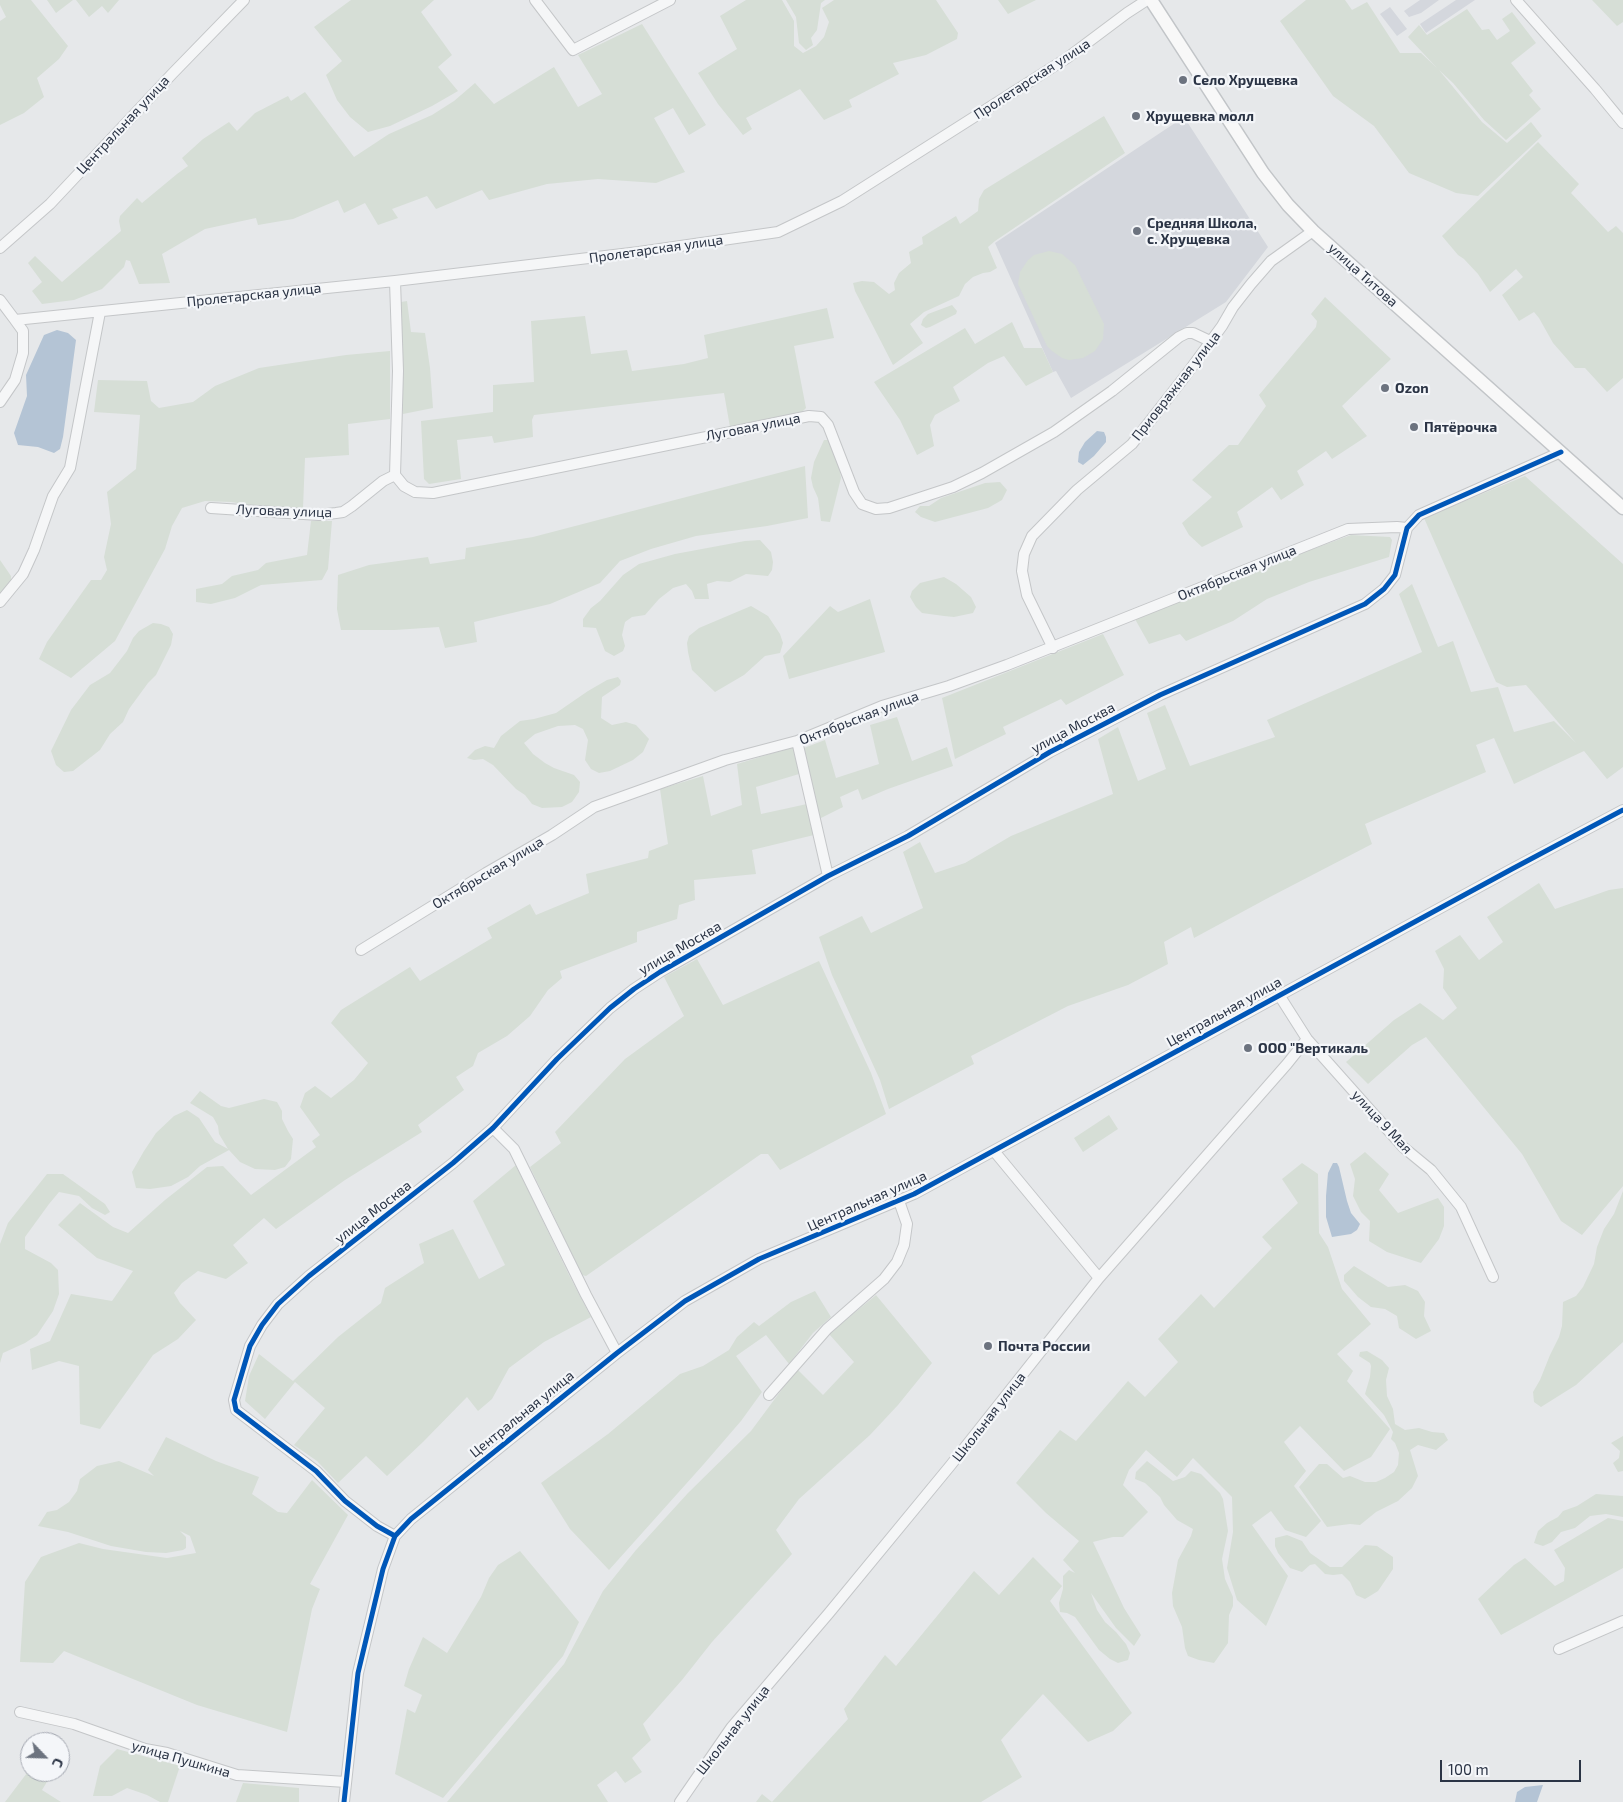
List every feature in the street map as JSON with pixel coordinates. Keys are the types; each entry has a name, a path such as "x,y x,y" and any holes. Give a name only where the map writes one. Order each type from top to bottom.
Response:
{"main road":[{"name":"улица Титова","path":"1152,0 1263,173 1288,205 1313,231 1623,508"}],"street":[{"name":"Центральная улица","path":"0,248 50,204 244,0"},
{"path":"535,0 573,50 670,0"},
{"name":"Пролетарская улица","path":"15,320 395,281 639,252 778,232 842,201 1067,58 1147,0"},
{"path":"1516,0 1595,89 1623,124"},
{"name":"Приовражная улица","path":"1053,648 1027,595 1022,571 1024,554 1032,536 1076,490 1132,444 1186,376 1222,326 1233,307 1271,261 1313,231"},
{"path":"395,281 398,371 395,475"},
{"path":"0,300 23,331 23,353 15,380 0,402"},
{"path":"0,602 23,574 34,550 53,496 70,468 100,312"},
{"name":"Луговая улица","path":"211,508 318,515 343,512 383,481 395,475 404,486 415,492 433,493 809,416 821,417 828,425 854,492 862,504 876,509 889,508 953,487 982,473 1054,432 1112,391 1179,337 1187,333 1193,333 1210,341"},
{"path":"1407,528 1419,514 1561,452"},
{"name":"Октябрьская улица","path":"361,950 552,835 594,807 725,760 797,741 882,706 949,686 1053,648 1348,528 1407,528"},
{"name":"улица Москва","path":"395,1536 377,1526 345,1501 316,1471 236,1410 234,1400 250,1346 262,1325 278,1304 309,1276 453,1163 494,1128 557,1059 610,1008 634,989 660,972 828,876 908,836 1050,752 1160,695 1366,604 1384,589 1395,575 1407,528"},
{"path":"797,741 828,876"},
{"name":"Центральная улица","path":"344,1802 358,1673 383,1569 395,1536 410,1520 617,1353 685,1301 759,1259 899,1201 1623,810"},
{"name":"улица 9 Мая","path":"1279,995 1307,1039 1402,1147 1431,1170 1461,1207 1493,1277"},
{"name":"Школьная улица","path":"680,1802 731,1728 950,1466 1099,1278 1307,1039"},
{"path":"494,1128 514,1149 586,1295 617,1353"},
{"path":"994,1151 1099,1278"},
{"path":"769,1395 827,1329 884,1278 897,1262 904,1245 907,1224 899,1201"},
{"path":"1559,1649 1623,1621"},
{"name":"улица Пушкина","path":"20,1712 74,1724 145,1749 166,1753 237,1775 346,1782"}],"shaded area":[{"path":"0,0 31,0 68,46 59,59 37,78 44,97 24,113 0,125 0,21 6,17 0,5"},
{"path":"47,0 73,0 56,13"},
{"path":"76,0 119,0 108,13 102,6 89,17"},
{"path":"351,0 434,0 421,12 452,55 438,67 458,91 390,126 368,132 350,117 337,100 326,75 342,61 314,27"},
{"path":"746,0 782,0 794,21 794,46 803,53 816,46 824,37 829,22 822,8 834,0 936,0 958,33 957,39 926,55 893,63 899,74 849,100 852,107 824,120 800,89 746,118 752,129 743,135 718,104 698,73 737,49 720,16"},
{"path":"786,0 825,0 821,3 817,30 811,38 813,45 806,50 799,43 796,17"},
{"path":"998,0 1036,0 1008,14"},
{"path":"1306,0 1345,0 1352,10 1367,2 1400,53 1421,53 1437,68 1408,37 1419,25 1427,35 1467,9 1482,30 1489,29 1497,40 1510,31 1502,19 1512,12 1536,43 1511,63 1533,91 1529,95 1541,109 1506,140 1484,120 1453,83 1439,70 1482,122 1507,143 1531,122 1542,136 1478,196 1456,193 1409,173 1374,126 1333,96 1280,21"},
{"path":"1420,0 1439,0 1421,13 1409,17 1404,11"},
{"path":"1456,0 1475,0 1426,33 1420,24"},
{"path":"1592,0 1623,0 1623,22 1617,26"},
{"path":"1390,7 1407,29 1397,36 1380,14"},
{"path":"642,24 706,125 689,135 673,108 654,118 685,172 656,183 598,179 547,184 489,200 482,190 436,209 427,196 392,209 398,218 378,225 365,203 344,213 338,200 293,219 258,225 256,218 205,229 162,254 170,283 139,284 130,261 126,260 124,267 102,289 74,300 42,304 32,291 42,282 28,263 35,256 62,282 121,231 120,216 137,198 142,203 188,166 182,158 203,139 229,122 237,131 255,113 288,96 291,101 305,92 354,157 389,134 432,115 454,101 475,83 494,104 554,67 578,107 602,94 578,55"},
{"path":"1104,116 1125,153 988,247 997,268 973,277 965,284 959,296 924,312 910,324 923,343 893,365 855,291 853,283 862,281 874,282 889,294 895,290 894,283 899,273 911,263 909,252 923,244 922,237 956,216 960,224 978,211 979,199 984,190"},
{"path":"1184,117 1268,247 1226,302 1071,398 1056,371 1053,372 995,243"},
{"path":"1538,142 1579,184 1571,193 1608,232 1616,226 1623,233 1623,378 1607,392 1585,368 1575,368 1553,343 1534,312 1519,321 1502,295 1523,277 1516,269 1490,292 1478,274 1442,236"},
{"path":"1049,251 1062,254 1075,265 1104,324 1103,339 1095,351 1083,358 1069,360 1062,358 1047,346 1018,284 1020,272 1028,260 1034,255"},
{"path":"1325,297 1391,359 1342,406 1367,436 1332,459 1326,451 1297,471 1304,485 1281,500 1272,487 1237,512 1243,527 1202,547 1189,535 1182,523 1212,497 1192,480 1229,445 1238,445 1266,406 1259,395 1316,327 1317,321 1311,314"},
{"path":"407,301 411,332 425,333 433,408 403,414 401,302"},
{"path":"952,305 957,311 956,314 930,327 926,328 921,325 923,319 928,314"},
{"path":"827,308 834,338 794,346 806,408 801,413 730,427 724,393 534,415 532,420 533,437 494,443 492,436 457,440 461,479 429,484 424,479 421,421 493,412 493,385 534,382 531,321 585,316 591,354 627,350 632,371 684,364 708,358 704,335"},
{"path":"1012,322 1024,348 1042,348 1053,372 1026,386 1004,356 988,363 953,387 960,401 935,415 930,425 934,446 917,455 900,420 874,382 965,328 975,344"},
{"path":"390,351 390,419 348,424 349,455 305,458 303,508 269,508 231,502 205,501 182,508 172,526 165,549 115,641 71,678 39,659 47,642 91,580 101,580 107,570 104,557 111,524 107,492 136,469 140,415 94,412 98,380 147,381 151,401 159,408 193,402 215,386 259,368 346,355"},
{"path":"824,440 829,440 839,466 841,478 830,522 821,521 818,498 811,478 814,462"},
{"path":"805,466 808,518 696,536 651,549 620,561 600,583 550,604 474,622 477,642 445,648 439,627 395,630 341,630 337,609 338,575 369,565 428,557 430,564 465,559 466,548 533,537"},
{"path":"1525,476 1623,564 1623,767 1607,779 1584,751 1514,784 1494,738 1476,745 1486,772 1365,824 1372,844 1194,938 1191,927 1164,942 1168,964 1128,985 1068,1006 971,1056 974,1064 889,1109 880,1080 832,975 819,937 862,916 871,933 923,908 903,852 920,842 935,873 965,863 1011,836 1113,794 1098,739 1118,727 1138,781 1166,769 1147,713 1165,705 1190,766 1275,737 1267,720 1422,652 1399,594 1412,584 1438,647 1453,641 1471,692 1498,687 1514,732 1554,721 1576,743 1526,685 1507,687 1496,682 1424,518"},
{"path":"1000,482 1007,490 1002,500 988,508 935,522 921,517 915,512 920,506 929,506 941,498 985,483"},
{"path":"311,521 332,521 328,569 322,580 261,585 235,598 211,604 196,602 196,589 222,584 232,576 258,570 266,563 307,555"},
{"path":"1351,535 1390,537 1392,540 1389,557 1309,582 1267,599 1233,621 1186,641 1180,634 1149,644 1135,619 1310,550"},
{"path":"760,540 771,552 772,570 768,576 746,574 730,582 717,581 707,584 709,599 695,599 692,591 686,584 673,588 659,599 645,615 632,617 625,622 622,635 625,646 623,651 614,656 605,651 596,628 583,627 583,619 591,608 600,601 623,575 639,564 675,554"},
{"path":"0,560 11,576 11,582 0,596"},
{"path":"944,577 956,584 971,597 976,607 973,613 954,617 944,616 922,613 916,607 910,597 912,591 920,583"},
{"path":"870,599 885,652 789,679 783,656 830,606 838,612"},
{"path":"751,606 768,616 780,634 783,643 780,653 765,656 744,675 715,692 692,670 687,643 689,636 699,628"},
{"path":"153,623 169,627 173,634 171,645 156,675 129,709 123,722 110,734 100,750 73,771 64,772 56,765 51,751 71,710 90,685 110,673 139,631"},
{"path":"1103,634 1124,675 1066,705 1061,699 1003,727 1006,734 955,759 942,698"},
{"path":"618,677 621,681 620,685 602,697 601,718 612,725 626,722 636,725 649,739 643,752 633,760 610,771 599,773 591,769 585,760 588,740 583,729 575,725 558,726 535,734 524,743 533,754 545,763 574,775 580,782 579,792 572,802 562,807 542,808 532,804 493,765 483,759 474,760 467,758 475,750 485,746 494,748 501,736 520,721 556,713 588,691 607,680"},
{"path":"897,717 912,761 947,747 953,766 862,800 858,789 840,797 843,807 819,819 804,748 825,740 836,778 879,764 870,725"},
{"path":"793,747 799,774 756,787 761,814 807,804 814,835 752,850 756,874 694,880 695,900 679,905 677,919 637,932 637,942 560,971 562,978 548,990 530,1016 507,1036 478,1053 473,1066 456,1077 464,1090 418,1125 422,1132 345,1180 276,1229 264,1218 233,1245 248,1263 226,1279 198,1271 182,1283 174,1293 180,1303 196,1320 178,1339 153,1355 100,1429 80,1424 79,1366 59,1361 32,1370 30,1349 50,1341 71,1294 112,1301 133,1271 97,1258 58,1225 80,1203 113,1227 128,1233 165,1200 207,1167 223,1166 251,1195 316,1147 312,1141 320,1135 300,1107 305,1093 315,1086 331,1098 354,1080 368,1063 331,1023 341,1010 410,967 420,981 492,938 487,928 530,904 536,915 589,893 586,874 648,858 649,851 668,844 660,789 703,776 711,816 742,805 737,764"},
{"path":"1539,883 1555,909 1609,890 1623,888 1623,1186 1582,1235 1561,1221 1522,1154 1426,1037 1412,1045 1368,1084 1346,1062 1394,1020 1420,1003 1443,1020 1457,1008 1443,988 1444,969 1435,951 1460,935 1479,960 1503,942 1487,917"},
{"path":"697,959 723,1005 819,961 871,1073 886,1114 780,1170 768,1154 761,1154 586,1276 582,1275 530,1167 561,1143 555,1132 625,1059 684,1016 664,977"},
{"path":"200,1091 221,1106 229,1108 264,1099 277,1102 282,1111 282,1119 293,1139 291,1159 285,1167 275,1170 255,1169 240,1162 229,1150 200,1166 188,1177 171,1186 150,1189 136,1188 132,1172 144,1151 156,1133 174,1116 187,1110 199,1118 215,1142 228,1149 219,1134 218,1126 213,1117 190,1103"},
{"path":"1109,1115 1118,1129 1083,1152 1074,1138"},
{"path":"1365,1152 1389,1174 1379,1190 1398,1213 1438,1198 1444,1207 1444,1226 1439,1239 1421,1263 1387,1252 1369,1241 1370,1221 1361,1212 1353,1196 1355,1179 1350,1164"},
{"path":"1302,1163 1318,1174 1319,1233 1328,1247 1342,1289 1371,1324 1337,1354 1353,1371 1347,1381 1390,1429 1371,1457 1344,1471 1300,1426 1284,1442 1306,1471 1294,1486 1321,1521 1306,1537 1285,1530 1271,1511 1252,1525 1288,1576 1266,1626 1237,1600 1227,1568 1233,1532 1232,1497 1193,1458 1177,1477 1146,1450 1129,1470 1123,1485 1148,1512 1123,1537 1113,1537 1093,1542 1124,1608 1141,1635 1134,1646 1116,1628 1091,1593 1097,1610 1105,1622 1126,1644 1130,1653 1128,1660 1118,1663 1099,1650 1075,1617 1060,1612 1059,1603 1063,1589 1063,1576 1069,1570 1075,1573 1063,1560 1079,1541 1046,1513 1016,1483 1060,1430 1076,1441 1128,1381 1145,1397 1178,1362 1158,1339 1201,1294 1214,1308 1272,1248 1262,1237 1298,1203 1282,1179"},
{"path":"516,1165 591,1317 544,1342 509,1368 492,1399 478,1411 467,1397 387,1476 366,1456 338,1483 317,1461 294,1445 325,1408 295,1382 265,1419 245,1401 249,1376 259,1354 293,1381 338,1337 381,1303 385,1288 424,1263 419,1244 453,1229 479,1279 505,1265 473,1201"},
{"path":"47,1174 63,1174 105,1204 110,1212 105,1215 92,1208 79,1196 59,1192 49,1204 25,1237 25,1249 51,1263 58,1270 59,1294 53,1311 37,1335 3,1353 0,1363 0,1244 8,1223"},
{"path":"1623,1191 1623,1342 1576,1385 1541,1407 1534,1402 1533,1392 1559,1337 1562,1326 1563,1302 1576,1296 1583,1287 1594,1264 1597,1247 1604,1229 1614,1214"},
{"path":"1354,1266 1388,1287 1405,1285 1418,1291 1425,1302 1424,1316 1431,1331 1416,1339 1399,1328 1397,1316 1385,1309 1371,1307 1358,1297 1344,1281 1344,1275"},
{"path":"815,1291 831,1317 813,1333 789,1364 766,1335 736,1356 762,1392 741,1421 609,1570 570,1529 541,1483 608,1434 680,1374 703,1366 729,1350 737,1337 754,1322 759,1326 791,1302"},
{"path":"876,1295 932,1363 898,1405 870,1435 799,1499 776,1530 792,1554 712,1642 682,1680 643,1724 651,1740 632,1758 642,1772 625,1783 616,1771 597,1785 608,1802 447,1802 564,1664 603,1591 636,1550 688,1493 751,1431 797,1369 823,1395 854,1362 829,1334"},
{"path":"1367,1351 1382,1360 1389,1368 1386,1380 1387,1396 1393,1409 1395,1424 1405,1430 1419,1428 1444,1433 1448,1440 1436,1450 1418,1445 1410,1450 1418,1476 1412,1488 1398,1501 1376,1512 1360,1525 1350,1524 1327,1527 1299,1487 1319,1464 1327,1464 1343,1478 1350,1476 1365,1482 1376,1482 1385,1478 1394,1472 1398,1465 1399,1453 1391,1439 1393,1432 1384,1415 1365,1394 1371,1366 1370,1363 1359,1356 1360,1352"},
{"path":"1623,1436 1623,1471 1618,1472 1613,1463 1619,1458 1620,1451 1611,1443"},
{"path":"166,1437 216,1461 259,1477 252,1494 278,1512 287,1513 312,1480 348,1515 310,1584 320,1589 312,1609 287,1732 197,1705 64,1651 53,1663 20,1662 25,1582 41,1557 79,1543 103,1549 167,1558 196,1553 190,1536 180,1531 186,1537 186,1548 166,1553 146,1552 111,1546 68,1532 38,1526 47,1512 57,1510 69,1502 77,1491 80,1479 97,1466 119,1461 154,1476 148,1470"},
{"path":"1147,1461 1173,1481 1185,1477 1191,1471 1201,1474 1220,1493 1223,1499 1228,1531 1222,1559 1225,1579 1233,1597 1233,1606 1229,1615 1228,1643 1214,1663 1188,1656 1185,1648 1182,1627 1173,1606 1172,1593 1178,1560 1193,1529 1177,1520 1164,1505 1160,1497 1145,1483 1135,1479 1136,1472"},
{"path":"1596,1494 1623,1496 1623,1517 1606,1514 1590,1516 1575,1528 1561,1532 1552,1542 1543,1546 1534,1543 1538,1531 1547,1523 1558,1517 1563,1511 1577,1506"},
{"path":"1608,1518 1623,1521 1623,1568 1501,1635 1478,1599 1514,1565 1525,1558 1555,1586 1564,1581 1565,1568 1554,1550"},
{"path":"1287,1535 1302,1541 1310,1553 1330,1567 1342,1567 1365,1545 1377,1546 1393,1557 1393,1569 1378,1591 1365,1599 1356,1595 1350,1582 1342,1574 1325,1574 1315,1564 1310,1565 1302,1572 1290,1568 1275,1546 1275,1538"},
{"path":"520,1551 579,1622 563,1656 443,1798 395,1774 407,1709 415,1713 422,1695 404,1686 409,1669 423,1637 447,1653 498,1565"},
{"path":"1033,1557 1062,1586 1050,1601 1132,1713 1113,1731 1088,1742 1043,1694 1001,1740 1022,1777 981,1802 772,1802 848,1719 844,1709 885,1655 896,1666 974,1571 999,1595"},
{"path":"117,1749 180,1766 168,1802 160,1802 127,1788 112,1796 93,1796 100,1766"},
{"path":"20,1782 47,1782 42,1790 61,1802 5,1802"},
{"path":"243,1783 299,1788 299,1802 236,1802"},
{"path":"762,1794 772,1802 756,1802"}],"water":[{"path":"57,330 68,333 76,340 63,437 60,449 54,453 38,447 18,445 14,433 27,396 26,375 44,335"},
{"path":"1097,431 1104,432 1106,442 1083,465 1078,462 1079,452 1085,442"},
{"path":"1333,1163 1337,1163 1339,1167 1351,1213 1360,1224 1357,1230 1351,1234 1332,1237 1326,1217 1326,1196 1328,1173"},
{"path":"1543,1785 1537,1802 1515,1802 1517,1792 1525,1787"}],"cycle path":[{"path":"395,1536 377,1526 345,1501 316,1471 236,1410 234,1400 250,1346 262,1325 278,1304 309,1276 453,1163 493,1128 557,1059 610,1008 634,989 660,972 828,876 908,836 1050,752 1160,695 1365,604 1384,589 1395,575 1407,528 1419,515 1561,452"},
{"path":"344,1802 358,1673 383,1569 395,1536 411,1519 617,1353 685,1301 759,1259 914,1194 1623,810"}],"place":[{"name":"Село Хрущевка","path":"1183,80"},
{"name":"Хрущевка молл","path":"1136,116"},
{"name":"Средняя Школа, с. Хрущевка","path":"1137,231"},
{"name":"Ozon","path":"1385,388"},
{"name":"Пятёрочка","path":"1414,427"},
{"name":"ООО \"Вертикаль","path":"1248,1048"},
{"name":"Почта России","path":"988,1346"}]}
